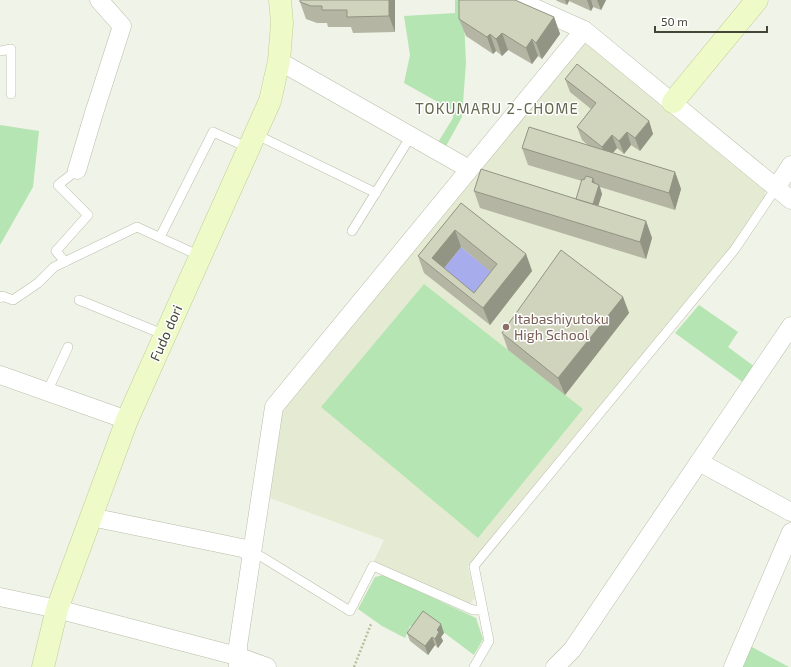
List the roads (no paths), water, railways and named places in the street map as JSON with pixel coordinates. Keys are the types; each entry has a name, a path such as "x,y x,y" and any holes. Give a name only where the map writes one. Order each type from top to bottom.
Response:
{"street":[{"path":"77,170 122,26 99,2 99,0"},
{"name":"Fudo dori","path":"43,667 57,608 127,420 270,101 279,61 282,23 280,0"},
{"path":"517,0 584,30 791,200"},
{"path":"673,102 757,0"},
{"path":"237,661 274,407 584,30"},
{"path":"279,61 469,169"},
{"path":"776,188 791,165"},
{"path":"555,667 572,650 791,326"},
{"path":"0,375 127,420"},
{"path":"699,462 791,512"},
{"path":"91,517 242,548 252,552"},
{"path":"733,667 791,532"},
{"path":"0,597 57,608 237,661 267,667"}],"lane":[{"path":"0,51 11,49 11,94"},
{"path":"160,237 213,132 252,141 376,193"},
{"path":"352,231 411,136"},
{"path":"65,262 56,251 88,215 58,185 77,170"},
{"path":"474,667 489,642 474,566 735,250 776,188"},
{"path":"0,298 2,296 13,300 38,283 54,267 137,227 200,256"},
{"path":"79,300 165,336"},
{"path":"47,392 68,347"},
{"path":"252,552 350,611 373,566 473,610 482,610"}],"water":[{"path":"461,247 503,281 480,310 438,275"}],"place":[{"name":"Itabashiyutoku High School","path":"506,327"}],"district":[{"name":"TOKUMARU 2-CHOME","path":"497,109"}]}
